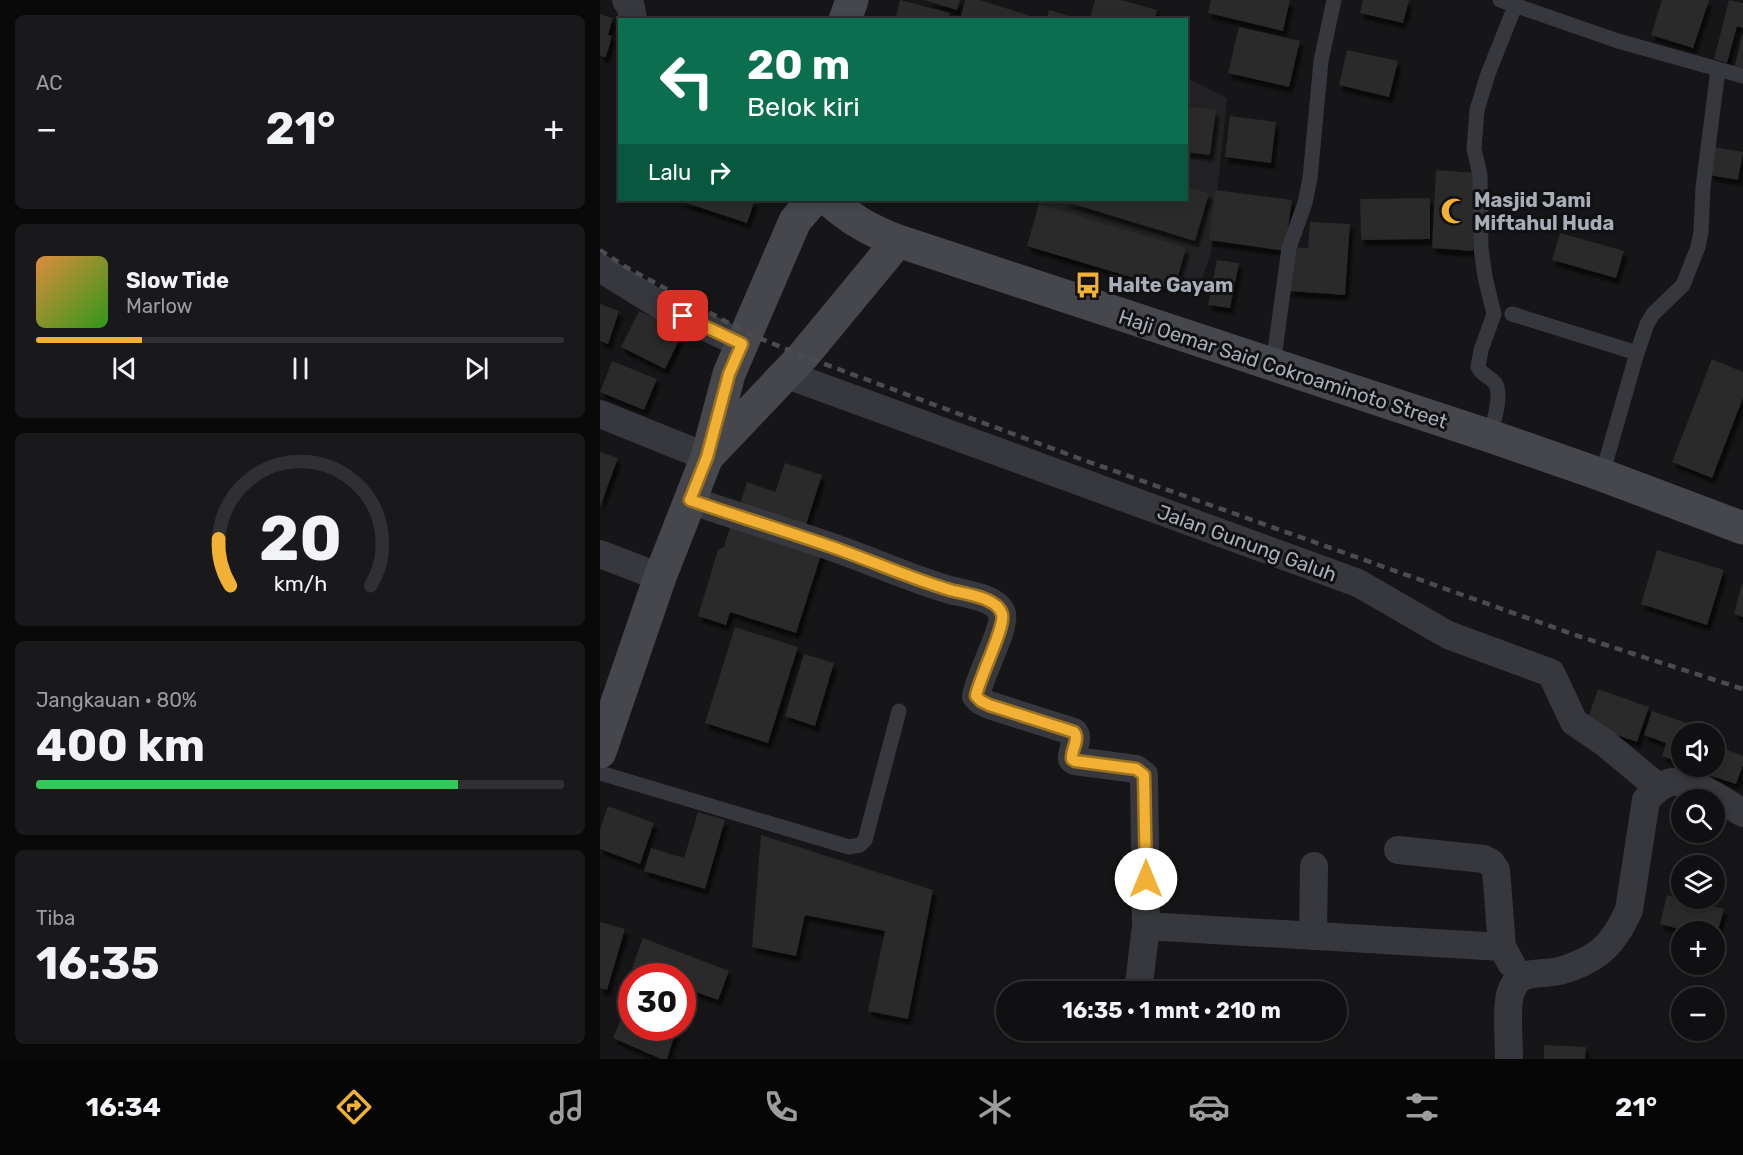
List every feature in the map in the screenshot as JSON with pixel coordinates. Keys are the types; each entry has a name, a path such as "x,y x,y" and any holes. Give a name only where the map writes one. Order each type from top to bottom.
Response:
{"main road":[{"path":"846,18 852,0"},
{"path":"600,752 660,577 707,457 729,374 795,221 812,201"},
{"name":"Haji Oemar Said Cokroaminoto Street","path":"830,201 850,218 876,233 898,241 1490,436 1743,528"},
{"path":"707,457 803,356 898,241"}],"street":[{"path":"626,0 631,7 633,18"},
{"path":"600,268 663,307 742,344"},
{"name":"Jalan Gunung Galuh","path":"785,374 1358,583 1448,635 1551,673 1574,722 1605,743 1658,788"},
{"path":"600,414 707,457"},
{"path":"690,500 830,546 946,589 988,601 999,607 1003,616 1001,626 978,684 976,696 989,705 1074,732 1077,738 1071,755 1075,761 1136,769 1144,775 1146,926 1139,981"},
{"path":"600,554 660,577"},
{"path":"1509,1059 1509,996 1520,978 1530,973 1555,972 1565,969 1599,953 1613,940 1629,910 1646,801 1658,788 1670,782 1694,785 1743,813"},
{"path":"1398,850 1484,859 1491,863 1496,870 1502,946 1520,978"},
{"path":"1313,936 1314,866"},
{"path":"1146,926 1502,946"}],"lane":[{"path":"1272,366 1289,248 1305,203 1310,178 1321,61 1334,0"},
{"path":"1500,0 1618,41 1743,76"},
{"path":"1490,436 1498,401 1498,386 1483,375 1478,367 1481,350 1494,314 1481,248 1480,175 1474,149 1477,110 1488,74 1515,6"},
{"path":"1602,475 1637,353 1653,314 1683,285 1698,247 1718,70"},
{"path":"1512,314 1637,353"},
{"path":"600,773 849,847 860,845 865,840 899,711"}],"shaded area":[{"path":"1188,78 1227,98 1211,252 1196,297 1027,246 1040,201 1188,201"}],"building":[{"path":"900,0 950,13 949,18 896,18"},
{"path":"924,0 960,0 957,10"},
{"path":"965,0 980,0 1037,18 960,18"},
{"path":"1095,0 1121,0 1157,10 1155,18 1090,17"},
{"path":"1211,0 1290,0 1283,31 1208,13"},
{"path":"1363,0 1409,0 1403,23 1360,13"},
{"path":"1662,0 1709,0 1693,48 1651,35"},
{"path":"1729,0 1743,3 1743,28 1737,26 1727,63 1714,59"},
{"path":"1049,10 1077,18 1047,18"},
{"path":"600,14 613,18 608,35 612,36 606,57 600,56"},
{"path":"1239,27 1300,41 1289,87 1228,73"},
{"path":"1743,35 1743,68 1735,66"},
{"path":"1347,50 1398,61 1389,97 1339,85"},
{"path":"1188,106 1216,110 1210,155 1188,152"},
{"path":"1230,116 1276,122 1271,163 1225,157"},
{"path":"1714,147 1743,152 1738,180 1709,175"},
{"name":"Masjid Jami Miftahul Huda","path":"1436,170 1476,173 1473,251 1432,248"},
{"path":"1188,188 1209,193 1195,241 1063,201 1188,201"},
{"path":"1215,190 1292,200 1285,251 1209,240"},
{"path":"1430,198 1430,239 1361,240 1360,199"},
{"path":"680,201 755,201 747,223"},
{"path":"1039,204 1186,248 1174,290 1027,246"},
{"path":"1310,222 1350,224 1345,295 1288,291 1291,247 1308,248"},
{"path":"1560,233 1624,251 1616,278 1552,260"},
{"path":"1217,260 1239,263 1230,308 1208,305"},
{"path":"600,304 619,311 608,344 600,341"},
{"path":"639,311 683,332 665,369 621,347"},
{"path":"1712,359 1743,372 1743,398 1712,478 1672,462"},
{"path":"612,361 657,379 644,410 600,392"},
{"path":"600,452 618,458 600,507"},
{"path":"785,463 822,475 803,534 737,514 747,482 775,492"},
{"path":"733,517 824,546 796,633 730,612 726,625 698,616 718,550 724,547"},
{"path":"1657,550 1724,570 1707,625 1641,604"},
{"path":"1743,584 1743,617 1734,614"},
{"path":"735,627 798,647 768,743 705,723"},
{"path":"804,654 834,663 815,726 785,716"},
{"path":"1598,689 1649,707 1637,742 1586,724"},
{"path":"1652,711 1687,723 1671,723 1671,759 1662,756 1666,743 1644,735"},
{"path":"1725,749 1743,756 1743,765 1736,784 1715,777 1725,777"},
{"path":"608,806 654,823 640,864 600,849 600,829"},
{"path":"698,812 725,820 705,889 644,871 651,848 684,858"},
{"path":"761,835 933,890 908,1019 868,1011 885,931 805,915 796,956 752,947"},
{"path":"1667,895 1671,896 1671,909 1724,909 1721,921 1671,921 1671,927 1660,924"},
{"path":"600,922 625,929 607,990 600,988"},
{"path":"643,938 729,971 718,1000 696,992 696,963 634,963"},
{"path":"618,1026 618,1040 613,1038"},
{"path":"620,1041 673,1041 667,1059 661,1059"},
{"path":"1544,1045 1586,1047 1585,1059 1544,1059"}],"railway":[{"path":"600,250 624,266 747,333 803,356 1078,458 1578,636 1743,689"}],"place":[{"name":"Masjid Jami Miftahul Huda","path":"1454,211"},
{"name":"Halte Gayam","path":"1088,285"}],"route":[{"path":"683,316 742,344 729,374 707,457 690,500 830,546 946,589 988,601 999,607 1003,616 1001,626 978,684 976,696 989,705 1074,732 1077,738 1071,755 1075,761 1136,769 1144,775 1146,879"}]}
